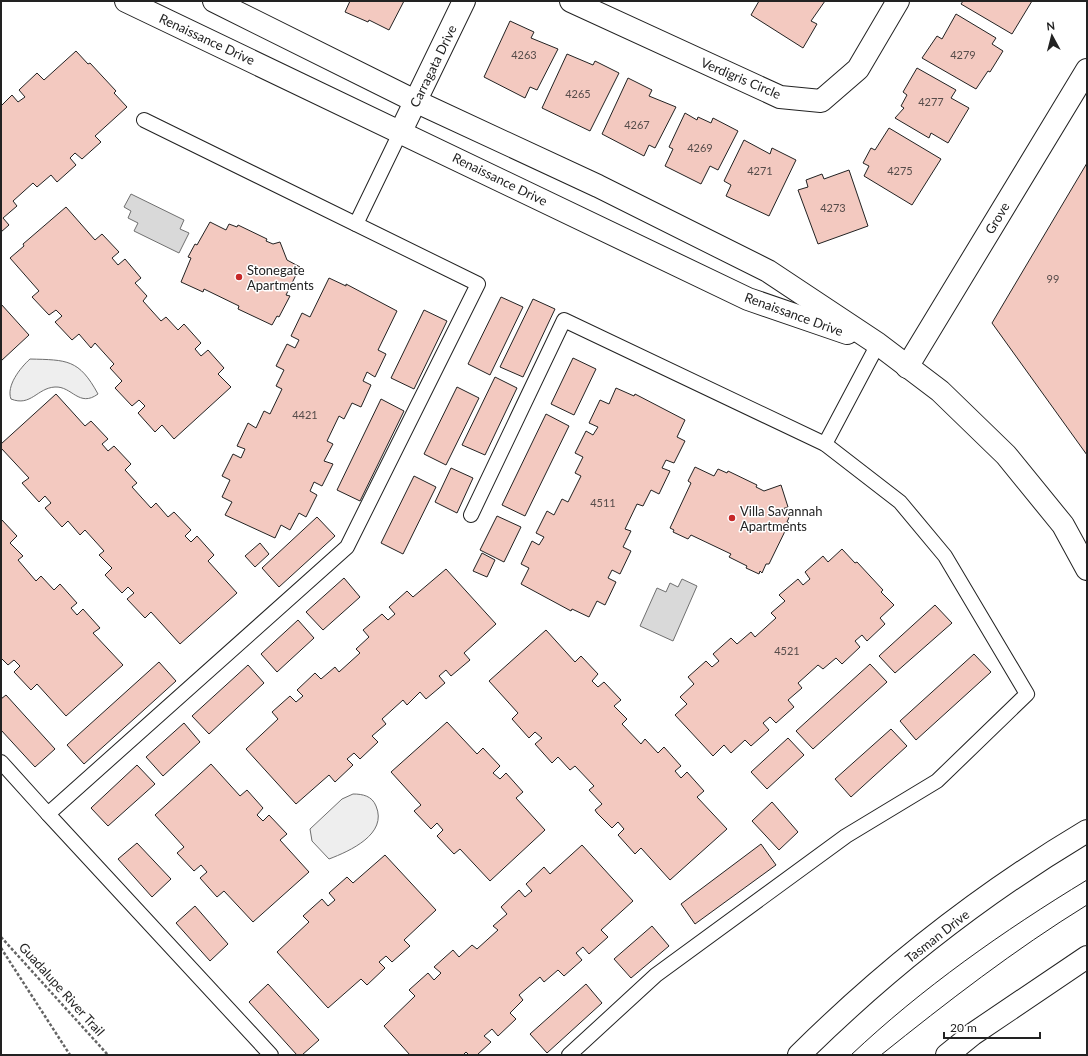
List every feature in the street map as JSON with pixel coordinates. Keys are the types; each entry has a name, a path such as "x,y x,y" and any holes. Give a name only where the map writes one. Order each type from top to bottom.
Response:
{"street":[{"name":"Renaissance Drive","path":"126,1 401,131 748,299 878,344"},
{"name":"Renaissance Drive","path":"214,1 415,101 598,186 768,271 878,344 940,391 1006,455 1063,525 1087,570"},
{"name":"Carragata Drive","path":"401,131 464,1"},
{"name":"Verdigris Circle","path":"571,1 780,97 821,101 858,69 898,1"},
{"name":"Grove","path":"907,367 1087,70"},
{"name":"Tasman Drive","path":"799,1055 879,982 962,916 1043,857 1087,831"},
{"path":"947,1055 973,1034 1087,957"}],"lane":[{"path":"48,814 347,547 478,284 144,120"},
{"path":"356,224 401,131"},
{"path":"471,515 564,320 825,444 900,502 945,556 1027,694 937,781 846,836 656,975 569,1055"},
{"path":"825,444 878,344"},
{"path":"1,762 271,1055"}],"path":[{"name":"Guadalupe River Trail","path":"1,937 108,1055"},
{"name":"Guadalupe River Trail","path":"1,948 70,1055"}],"shaded area":[{"path":"131,194 184,220 180,229 189,233 179,253 134,231 138,223 128,218 131,211 124,207"},
{"path":"30,359 63,361 71,364 85,374 98,394 86,399 61,388 55,387 43,390 24,401 11,399 10,389 12,383 18,372"},
{"path":"682,579 697,586 673,641 640,626 657,588 666,592 670,583 678,587"},
{"path":"353,794 367,796 372,800 376,806 378,816 377,825 365,840 347,851 329,859 312,841 310,829 342,799"}],"building":[{"path":"350,1 404,1 389,30 369,20 368,22 345,12"},
{"path":"759,1 825,1 811,21 817,24 803,48 751,15"},
{"path":"963,1 1032,1 1012,34 961,4"},
{"path":"956,14 996,38 992,44 1003,51 990,72 988,71 976,89 922,58 937,36 942,39"},
{"path":"510,21 534,32 531,38 558,49 537,90 530,87 525,98 484,77"},
{"path":"76,51 88,64 90,63 116,91 114,93 127,107 95,136 101,142 82,159 75,153 70,158 76,165 57,182 51,175 37,187 33,183 13,201 17,206 3,218 9,225 1,232 1,106 12,95 18,102 25,97 19,90 37,73 44,80"},
{"path":"567,54 593,65 595,61 619,73 590,131 542,108"},
{"path":"917,68 956,90 951,98 969,108 948,143 931,133 929,138 895,118 904,108 901,106 907,95 903,92"},
{"path":"628,78 652,90 649,96 676,107 655,148 649,145 644,156 602,134"},
{"path":"685,113 697,120 698,117 711,123 713,118 738,131 718,170 710,166 701,184 665,166 673,149 669,147"},
{"path":"889,128 941,159 912,205 864,176 869,166 863,163 871,148 875,150"},
{"path":"744,140 770,154 772,148 796,160 769,216 726,196 731,185 724,181"},
{"path":"1087,163 1087,455 992,323"},
{"path":"849,170 868,226 818,244 798,190 808,187 806,180 822,174 824,179"},
{"path":"66,207 95,240 102,234 119,252 112,258 118,265 125,259 141,278 135,283 147,296 143,301 161,321 166,317 178,330 184,324 201,343 195,349 201,356 208,350 224,368 218,374 231,387 174,439 162,425 155,432 138,413 145,406 139,400 132,406 115,388 122,381 110,368 114,364 95,343 91,348 79,334 72,340 55,322 62,316 56,310 49,315 32,297 39,291 10,258 24,246 23,244"},
{"name":"Stonegate Apartments","path":"210,222 226,230 229,224 237,227 238,225 267,239 266,241 273,244 280,242 287,260 300,267 286,295 290,296 279,317 277,316 272,325 238,309 239,306 204,289 203,292 181,282 191,258 188,257 195,244 197,245"},
{"path":"329,278 346,286 346,284 397,311 378,350 386,354 375,377 367,372 363,381 371,385 361,407 352,403 344,419 339,416 327,441 333,444 324,461 333,464 322,486 314,482 310,491 317,495 306,517 299,513 290,530 281,525 275,538 225,515 232,502 222,497 230,480 222,476 233,454 241,458 245,449 237,446 248,423 256,428 264,411 270,414 282,389 276,386 284,370 276,366 287,344 295,348 299,340 291,336 302,313 310,317"},
{"path":"501,297 523,307 490,375 468,364"},
{"path":"533,299 555,309 523,377 500,367"},
{"path":"1,304 29,335 1,361"},
{"path":"424,310 447,321 414,389 391,378"},
{"path":"573,358 596,369 574,415 551,404"},
{"path":"495,377 517,388 485,455 462,445"},
{"path":"457,387 479,398 446,465 424,454"},
{"path":"616,388 634,396 635,394 685,420 677,437 685,441 674,463 666,460 662,468 670,471 659,494 651,490 643,506 637,504 625,529 631,531 623,547 631,551 620,574 612,570 608,578 616,582 605,605 597,601 589,617 572,609 571,611 521,584 529,568 521,564 532,541 539,545 544,537 536,533 547,511 554,515 562,499 568,502 581,476 575,473 583,457 575,453 586,431 593,435 598,427 589,423 600,400 609,404"},
{"path":"56,394 85,426 91,421 108,439 102,444 108,451 114,446 131,464 125,470 137,483 132,487 151,508 156,503 168,517 174,512 191,530 185,536 191,542 197,536 214,555 208,561 237,593 180,644 151,612 145,618 127,599 134,593 128,587 122,593 105,575 112,568 99,555 104,551 85,530 80,535 68,521 62,527 45,508 51,503 45,496 39,502 22,483 29,478 1,448 1,444"},
{"path":"381,399 404,411 360,501 337,490"},
{"path":"546,414 569,426 525,516 502,505"},
{"name":"Villa Savannah Apartments","path":"695,467 714,476 718,469 727,473 728,471 757,485 756,487 764,491 781,485 788,507 782,509 791,513 787,522 789,523 769,564 766,564 762,573 760,571 759,574 746,568 747,566 729,557 731,554 691,535 688,539 673,532 674,530 670,528 691,483 688,481"},
{"path":"451,468 473,478 457,513 435,502"},
{"path":"414,476 436,487 403,554 381,543"},
{"path":"497,516 521,527 504,562 480,550"},
{"path":"317,517 335,536 279,587 262,568"},
{"path":"1,519 17,536 10,543 23,556 18,560 36,581 41,576 54,590 60,584 77,603 71,608 77,615 83,609 100,628 93,633 123,665 66,716 37,684 31,690 14,672 20,666 14,660 8,665 1,658"},
{"path":"260,543 269,554 255,567 245,556"},
{"path":"842,549 855,563 857,562 883,590 881,592 894,605 880,618 885,624 867,641 862,635 855,641 860,647 842,664 836,658 823,669 818,665 798,683 802,688 788,700 794,707 776,723 770,717 763,723 769,730 751,746 745,740 731,753 724,745 713,756 675,715 687,704 680,697 694,684 688,677 706,661 712,667 719,661 713,654 731,638 737,644 751,632 755,637 776,618 771,613 785,601 779,595 798,579 803,585 810,579 805,572 823,556 828,562"},
{"path":"482,553 495,560 487,577 473,571"},
{"path":"446,569 496,624 464,653 470,660 451,676 446,670 439,676 445,683 426,699 420,692 407,705 403,700 382,719 386,724 372,736 378,742 360,759 354,753 347,759 353,765 335,782 329,775 296,804 246,749 278,719 272,712 290,696 296,702 303,696 297,690 315,673 321,679 335,667 339,672 360,653 356,649 369,637 363,630 382,614 388,620 395,614 389,607 407,591 413,597"},
{"path":"344,578 360,597 323,630 306,612"},
{"path":"935,605 952,623 895,673 879,656"},
{"path":"298,620 314,638 277,672 261,654"},
{"path":"546,630 575,662 581,656 598,674 592,681 598,687 604,682 621,700 614,706 627,719 622,724 641,744 645,739 658,753 664,747 681,766 675,771 681,778 687,772 704,791 697,797 727,829 670,880 641,848 635,854 618,835 624,829 618,822 612,828 597,813 595,810 602,804 589,790 594,786 575,766 570,770 558,757 552,763 535,744 542,738 535,732 529,738 512,719 518,713 489,681"},
{"path":"974,654 991,672 916,740 900,721"},
{"path":"159,662 176,681 84,764 67,745"},
{"path":"870,664 887,682 813,749 796,731"},
{"path":"248,665 264,683 209,734 192,716"},
{"path":"6,695 55,749 35,767 1,730 1,699"},
{"path":"447,722 477,754 483,748 500,766 493,773 500,779 506,773 523,792 516,798 545,830 490,881 460,849 454,854 437,836 443,830 437,823 431,829 414,811 421,805 391,772"},
{"path":"184,723 200,742 163,776 146,757"},
{"path":"891,729 907,746 851,797 835,779"},
{"path":"788,738 804,755 767,789 751,772"},
{"path":"211,764 240,796 247,790 263,808 257,815 263,821 269,815 287,834 280,840 309,872 253,922 224,891 217,897 200,878 207,872 201,865 194,871 177,853 184,847 155,815"},
{"path":"137,765 155,784 108,826 91,808"},
{"path":"772,802 798,832 779,850 752,821"},
{"path":"137,843 171,879 152,897 118,859"},
{"path":"761,844 776,865 695,924 681,904"},
{"path":"582,845 633,901 601,930 608,937 589,954 583,947 576,953 582,960 564,976 558,970 544,982 540,977 519,995 523,1000 510,1013 516,1019 498,1036 492,1029 484,1036 491,1042 477,1055 469,1055 466,1052 463,1055 410,1055 384,1026 415,996 409,990 428,973 434,980 441,973 434,967 453,950 459,957 472,945 477,949 498,930 493,926 507,914 501,907 519,890 525,897 532,891 526,884 544,867 550,874"},
{"path":"385,855 436,910 404,940 410,946 392,962 386,956 379,962 385,968 367,985 361,979 328,1008 277,952 309,922 303,916 322,899 328,906 335,900 329,893 347,877 353,883"},
{"path":"195,906 228,944 210,961 176,923"},
{"path":"652,926 669,946 631,978 614,959"},
{"path":"268,984 319,1040 302,1055 297,1055 249,1002"},
{"path":"586,984 602,1003 547,1053 530,1034"}],"tram line":[{"path":"851,1055 878,1030 964,962 1025,919 1087,880"},
{"path":"881,1055 981,977 1033,940 1087,905"}],"place":[{"name":"Stonegate Apartments","path":"239,277"},
{"name":"Villa Savannah Apartments","path":"732,518"}]}
